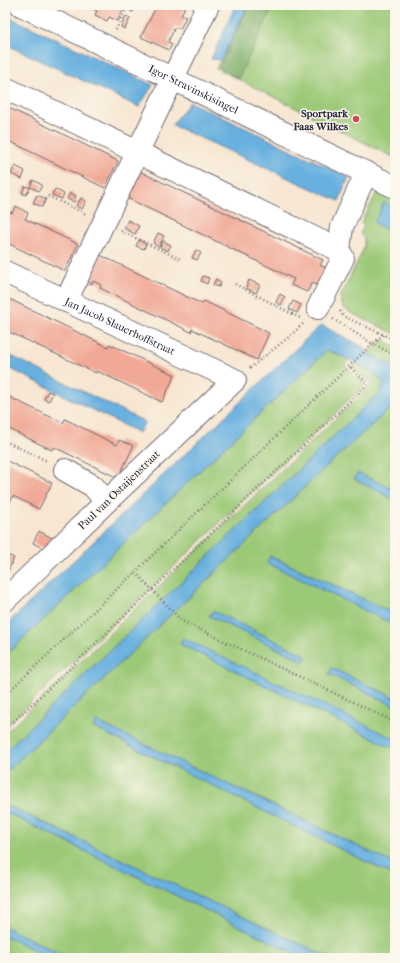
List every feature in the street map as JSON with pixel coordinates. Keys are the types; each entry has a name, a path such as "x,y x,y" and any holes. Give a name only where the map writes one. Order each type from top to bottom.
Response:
{"street":[{"name":"Igor Stravinskisingel","path":"21,5 395,187"},
{"path":"66,301 208,5"},
{"path":"5,88 340,250"},
{"path":"318,308 343,258 340,250 342,228 366,173"},
{"name":"Jan Jacob Slauerhoffstraat","path":"5,272 235,380"},
{"name":"Paul van Ostaijenstraat","path":"5,600 235,380"},
{"path":"65,470 93,486 106,502"}],"path":[{"path":"108,47 128,5"},
{"path":"234,284 306,321 290,336 235,380"},
{"path":"318,308 373,344 395,355"},
{"path":"5,695 384,334"},
{"path":"5,730 368,384 350,365"},
{"path":"5,441 65,470"},
{"path":"135,572 180,619 395,722"}],"green space":[{"name":"Sportpark Faas Wilkes","path":"248,5 395,5 395,158 216,68"},
{"path":"249,5 274,5 238,79 219,67"},
{"path":"379,189 395,194 395,208 384,203 375,223 395,233 395,334 349,312 343,307 340,298 364,248 364,238 360,234 364,226 361,223"},
{"path":"382,340 395,346 395,367 368,353"},
{"path":"327,350 349,360 345,365 365,385 5,727 5,656"},
{"path":"357,364 376,375 384,384 381,391 5,751 5,733 371,385 353,367"},
{"path":"395,404 395,490 358,473 354,479 395,500 395,614 271,556 267,563 395,625 395,698 332,668 329,674 395,706 395,739 183,639 180,644 395,749 395,864 250,794 93,727 395,876 395,958 330,958 8,806 5,811 5,773 330,463","holes":["213,611 305,655 304,661 210,616"]},
{"path":"5,812 304,958 69,958 5,927"},
{"path":"5,936 51,958 5,958"}],"water":[{"path":"236,5 248,5 221,60 211,59"},
{"path":"5,15 153,85 139,107 5,44"},
{"path":"190,102 349,177 339,201 172,125"},
{"path":"384,202 395,208 395,233 374,223"},
{"path":"321,325 363,347 368,353 395,367 395,404 330,463 5,773 5,751 381,391 384,384 379,378 358,364 327,350 5,656 5,626"},
{"path":"5,353 145,422 139,433 5,366"},
{"path":"358,473 395,490 395,500 354,479"},
{"path":"270,556 395,614 395,625 267,563"},
{"path":"213,611 305,655 306,657 304,661 209,616"},
{"path":"183,638 395,739 395,749 180,644"},
{"path":"332,668 395,698 395,706 329,674"},
{"path":"96,721 395,864 395,876 93,727"},
{"path":"8,806 330,958 304,958 5,812"},
{"path":"5,927 69,958 51,958 5,936"}],"building":[{"path":"85,5 125,5 118,21 109,17 107,21 95,15 97,11"},
{"path":"132,5 137,5 133,12 129,10"},
{"path":"157,5 186,5 181,15 186,17 180,29 175,27 168,42 172,44 169,50 141,37"},
{"path":"126,16 130,18 125,29 121,27"},
{"path":"5,106 118,161 105,188 5,139"},
{"path":"15,166 25,171 22,179 11,174"},
{"path":"139,171 323,260 320,265 330,270 322,287 312,283 307,292 291,285 294,279 127,198"},
{"path":"33,180 42,185 39,191 30,187"},
{"path":"25,186 30,188 26,195 22,193"},
{"path":"55,189 64,194 62,199 52,195"},
{"path":"70,193 76,196 74,202 67,199"},
{"path":"37,195 46,199 42,207 33,203"},
{"path":"81,198 86,201 82,209 76,206"},
{"path":"16,206 28,213 25,219 78,244 65,271 5,242 5,209 12,213"},
{"path":"128,220 139,226 135,234 124,228"},
{"path":"158,233 164,236 159,247 153,243"},
{"path":"139,240 146,244 144,249 136,246"},
{"path":"163,241 171,245 168,251 160,247"},
{"path":"196,250 201,253 197,260 192,258"},
{"path":"100,255 202,304 204,301 269,333 257,360 192,329 191,332 100,288 101,285 93,281 92,284 86,281"},
{"path":"203,276 209,278 207,284 201,281"},
{"path":"216,279 221,282 219,287 213,285"},
{"path":"249,280 260,285 256,293 246,288"},
{"path":"280,294 285,297 281,305 276,302"},
{"path":"5,297 108,347 109,344 175,375 162,402 5,330"},
{"path":"293,301 301,305 297,313 289,309"},
{"path":"48,391 53,393 49,401 44,399"},
{"path":"5,395 63,423 65,419 117,445 119,440 132,445 133,447 118,478 54,447 52,450 5,427"},
{"path":"5,460 52,483 39,509 13,496 10,502 5,499"},
{"path":"39,531 54,539 46,550 33,543"},
{"path":"5,554 14,558 5,578"}],"place":[{"name":"Sportpark Faas Wilkes","path":"356,119"}]}
